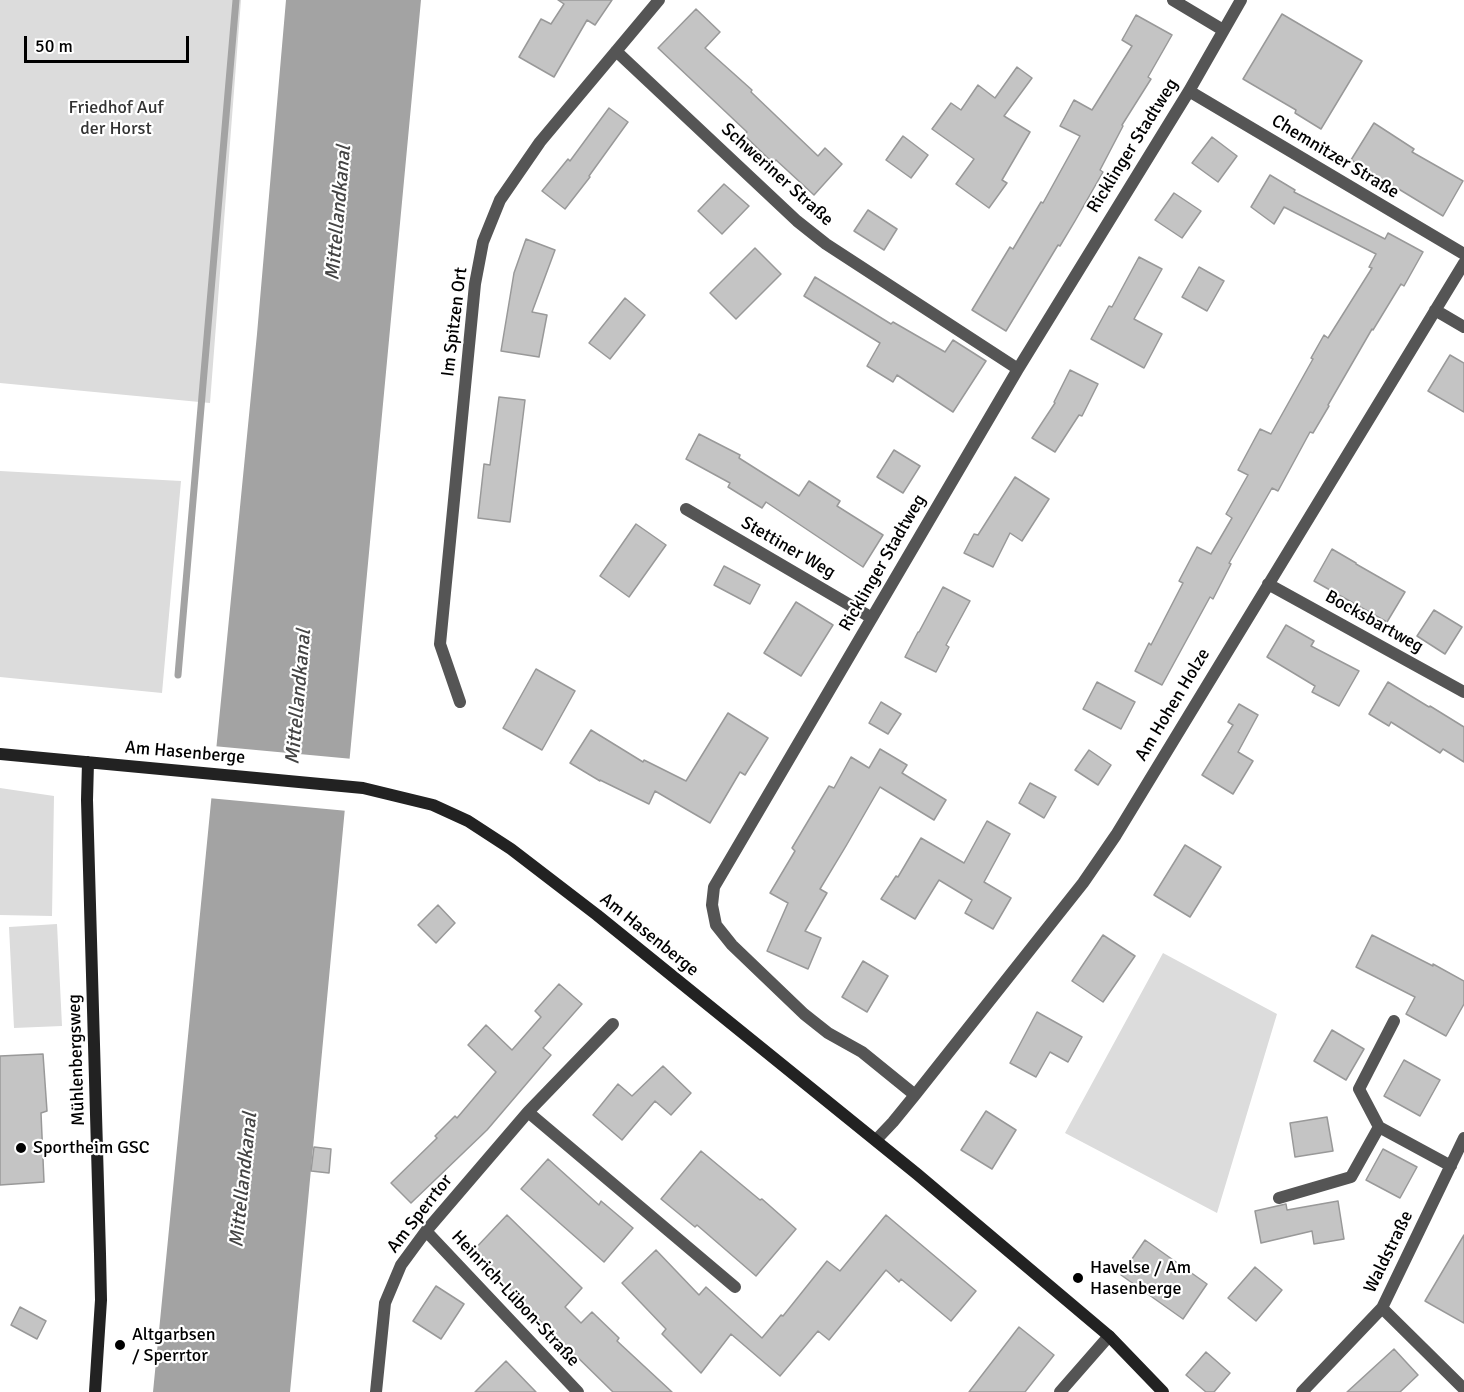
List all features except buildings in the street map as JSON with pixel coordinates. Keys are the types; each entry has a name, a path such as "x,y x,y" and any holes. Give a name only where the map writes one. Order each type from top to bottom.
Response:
{"street":[{"name":"Im Spitzen Ort","path":"460,702 440,644 476,284 483,242 500,200 533,152 659,0"},
{"path":"1173,0 1223,30"},
{"name":"Ricklinger Stadtweg","path":"915,1095 862,1052 828,1033 804,1014 732,945 717,925 712,905 714,887 1017,369 1189,91 1241,0"},
{"name":"Schweriner Straße","path":"616,51 796,221 826,244 1017,369"},
{"name":"Chemnitzer Straße","path":"1189,91 1464,255"},
{"name":"Am Hohen Holze","path":"876,1140 915,1095 1083,883 1464,263"},
{"path":"1435,310 1464,327"},
{"name":"Stettiner Weg","path":"686,509 872,618"},
{"name":"Bocksbartweg","path":"1268,584 1464,692"},
{"name":"Am Hasenberge","path":"0,754 363,788 432,805 468,820 511,849 614,929 876,1140 1109,1336 1163,1392"},
{"name":"Mühlenbergsweg","path":"88,762 87,812 100,1254 95,1392"},
{"path":"1394,1021 1359,1089 1379,1127 1451,1166"},
{"name":"Am Sperrtor","path":"376,1392 385,1303 401,1265 426,1231 528,1112 613,1024"},
{"path":"528,1112 735,1287"},
{"path":"1279,1198 1351,1177 1379,1127"},
{"name":"Waldstraße","path":"1302,1392 1382,1308 1464,1138"},
{"name":"Heinrich-Lübon-Straße","path":"426,1231 578,1392"},
{"path":"1382,1308 1464,1389"},
{"path":"1060,1392 1109,1336"}],"green space":[{"name":"Friedhof Auf der Horst","path":"0,0 241,0 210,403 0,383"},
{"path":"0,471 181,481 162,693 0,677"},
{"path":"0,788 54,796 52,916 0,915"},
{"path":"57,924 62,1026 14,1028 9,927"},
{"path":"1163,953 1277,1014 1217,1213 1065,1133"}],"water":[{"name":"Mittellandkanal","path":"286,0 421,0 290,1392 153,1392 257,334"}],"pier":[{"path":"213,746 353,759 348,811 208,798"}],"waterway":[{"path":"178,675 236,0"}],"place":[{"name":"Sportheim GSC","path":"21,1148"},
{"name":"Havelse / Am Hasenberge","path":"1078,1278"},
{"name":"Altgarbsen / Sperrtor","path":"120,1345"}]}
